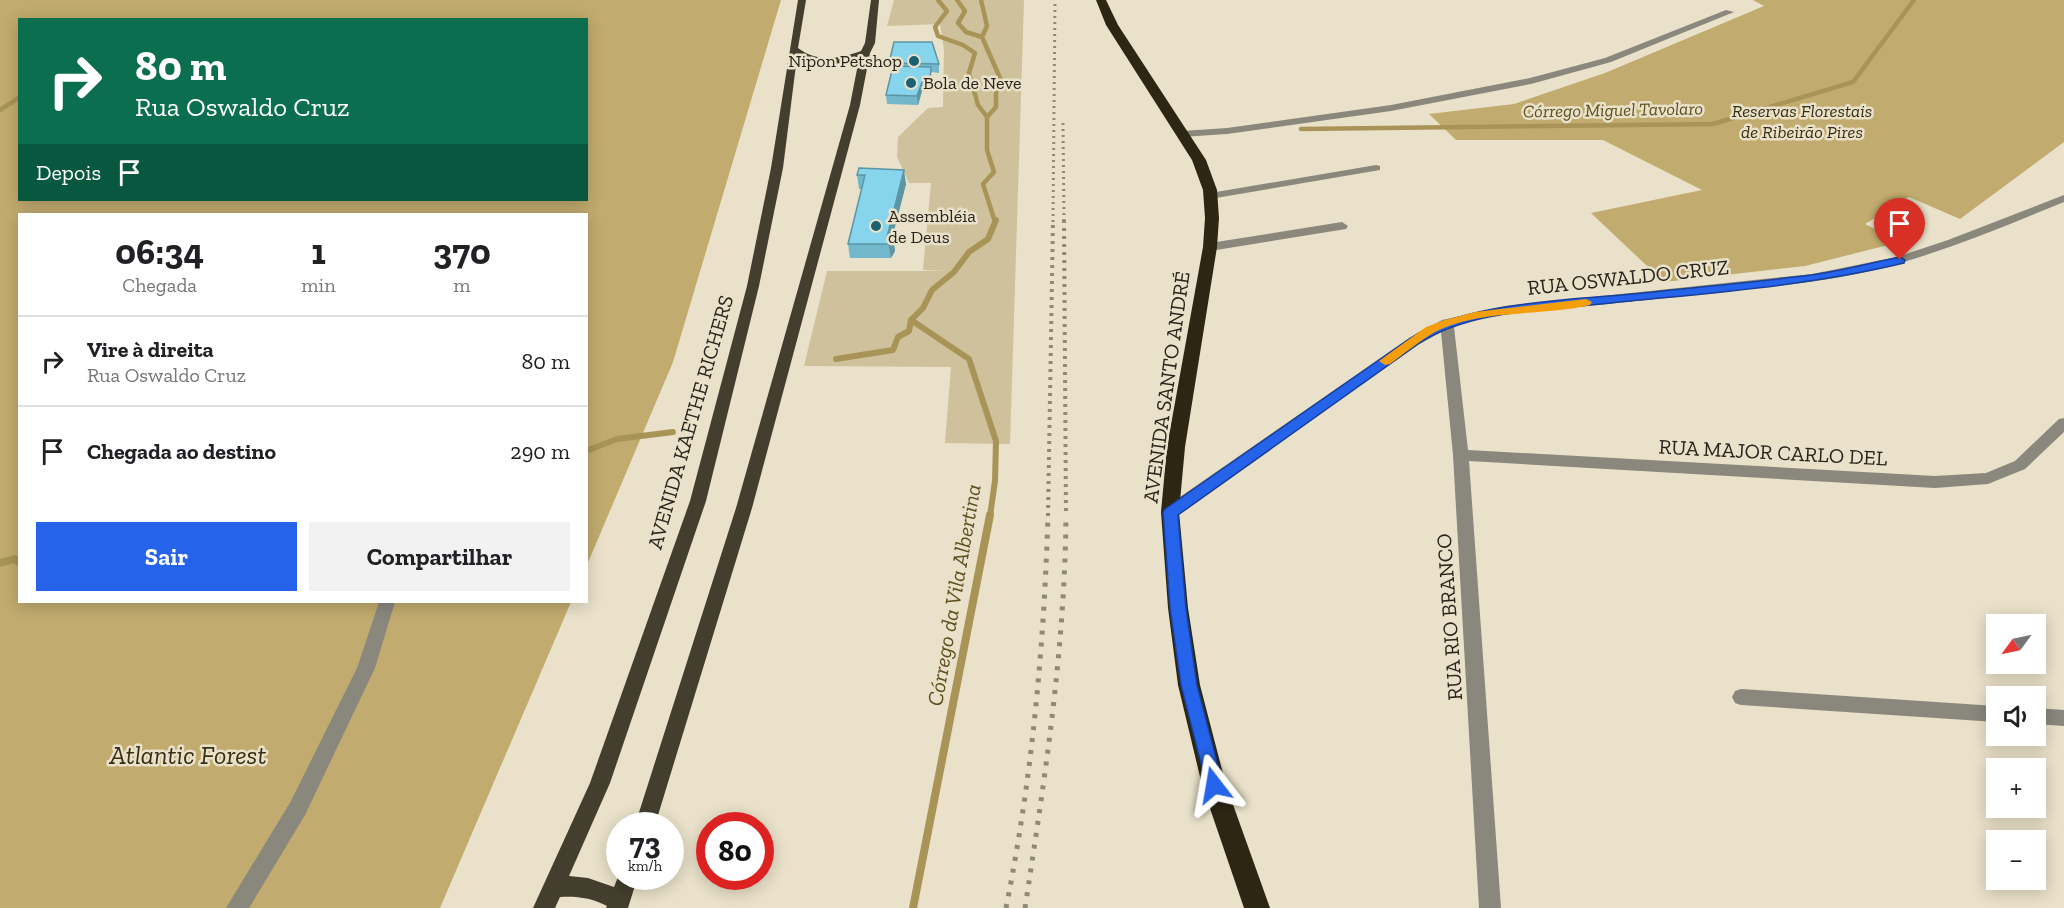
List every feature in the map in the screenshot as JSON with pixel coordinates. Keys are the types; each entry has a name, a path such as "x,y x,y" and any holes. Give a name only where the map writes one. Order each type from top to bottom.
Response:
{"highway":[{"name":"AVENIDA SANTO ANDRÉ","path":"1101,0 1112,25 1199,160 1210,196 1212,218 1210,247 1176,447 1170,512 1178,608 1189,685 1214,785 1257,908"}],"main road":[{"name":"AVENIDA KAETHE RICHERS","path":"544,908 600,783 698,501 753,286 777,168 802,0"},
{"path":"649,812 744,508 855,105 865,53 870,43 874,0"},
{"path":"872,27 881,0"},
{"path":"793,49 803,58 826,62 841,62 865,53"},
{"path":"553,887 574,885 602,891 618,904"}],"street":[{"path":"1182,134 1227,131 1391,108 1531,81 1608,60 1729,12"},
{"path":"1210,196 1376,168"},
{"name":"RUA OSWALDO CRUZ","path":"1170,512 1430,330 1447,323 1475,316 1528,309 1858,271 1952,243 2064,198"},
{"path":"1210,247 1342,226"},
{"name":"RUA RIO BRANCO","path":"1447,323 1461,455 1490,908"},
{"name":"RUA MAJOR CARLO DEL","path":"1461,455 1935,482 1988,478 2020,465 2064,423"},
{"path":"237,908 298,808 366,668 387,603"},
{"path":"1741,697 1986,713"},
{"path":"2046,717 2064,718"}],"shaded area":[{"path":"894,0 1024,0 1010,444 945,443 951,367 804,366 827,271 945,271 923,270 931,183 909,183 897,157 898,137 928,108 943,107 944,50 940,24 887,26"}],"green space":[{"name":"Atlantic Forest","path":"0,0 781,0 673,362 588,563 588,213 18,213 18,603 571,603 440,908 0,908"},
{"name":"Reservas Florestais de Ribeirão Pires","path":"1753,0 2064,0 2064,142 1960,219 1909,197 1865,224 1900,242 1805,266 1664,282 1591,213 1702,190 1603,140 1456,140 1429,114 1514,104 1605,73 1764,6"}],"building":[{"path":"894,42 932,42 939,64 889,63"},
{"name":"Bola de Neve","path":"893,66 931,67 930,82 922,82 917,96 886,95"},
{"name":"Assembléia de Deus","path":"859,168 904,170 887,237 893,237 889,244 848,244 865,175 857,175"}],"waterway":[{"path":"938,0 947,11 935,27 938,36 963,45 975,53 969,73 978,105 987,117"},
{"path":"957,0 965,11 958,23 966,32 982,37"},
{"path":"981,0 987,26 982,37"},
{"name":"Córrego Miguel Tavolaro","path":"1301,129 1713,124 1853,82 1914,0"},
{"path":"982,37 1000,78 996,93 996,107 987,117"},
{"path":"0,110 18,98"},
{"path":"987,117 987,150 994,172 983,184 995,222"},
{"path":"911,320 923,308 932,290 954,272 969,252 988,239 996,220"},
{"path":"836,359 893,350 898,337 909,331 911,320"},
{"name":"Córrego da Vila Albertina","path":"911,320 969,359 996,441 995,481 990,516"},
{"path":"588,450 617,439 673,432"},
{"name":"Córrego da Vila Albertina","path":"913,908 990,515"},
{"path":"0,563 15,559 18,561"}],"railway":[{"path":"1053,222 1055,0"},
{"path":"1063,123 1064,222"},
{"path":"1048,516 1053,220"},
{"path":"1064,220 1066,515"},
{"path":"1006,908 1030,761 1040,663 1048,515"},
{"path":"1025,908 1058,663 1066,515"}],"slow traffic":[{"path":"1385,361 1430,330 1447,323 1475,316 1586,302"}],"place":[{"name":"Nipon Petshop","path":"914,61"},
{"name":"Bola de Neve","path":"911,83"},
{"name":"Assembléia de Deus","path":"876,226"}],"route":[{"path":"1214,785 1189,685 1178,608 1170,512 1430,330 1447,323 1475,316 1528,309 1812,278 1858,271 1900,260"}]}
